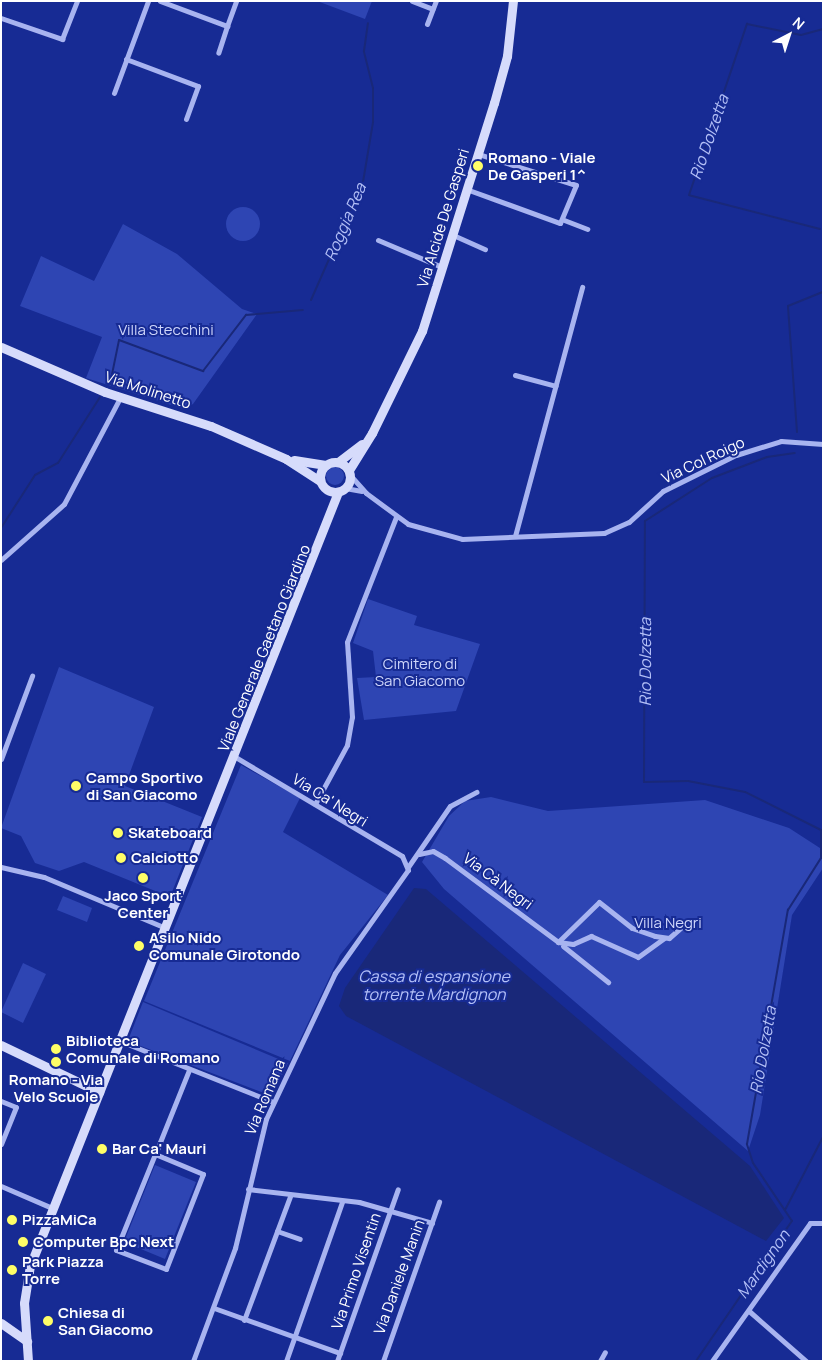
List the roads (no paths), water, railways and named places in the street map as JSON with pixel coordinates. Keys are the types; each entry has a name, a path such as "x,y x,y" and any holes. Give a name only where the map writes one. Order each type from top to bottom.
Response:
{"main road":[{"name":"Via Alcide De Gasperi","path":"350,473 372,434 414,350 443,267 507,56 513,1"},
{"name":"Via Molinetto","path":"1,347 121,396 165,408 286,459 322,484 341,490"},
{"name":"Via Alcide De Gasperi","path":"338,462 372,434"},
{"name":"Via Molinetto","path":"286,459 326,465"},
{"path":"326,465 338,462 350,473"},
{"name":"Viale Generale Gaetano Giardino","path":"323,535 322,484 326,465"},
{"name":"Viale Generale Gaetano Giardino","path":"28,1361 25,1287 52,1208 341,490 350,473"},
{"path":"1,1045 99,1092"},
{"path":"1,1323 27,1341"}],"street":[{"path":"1,18 62,39 77,1"},
{"path":"114,92 148,1"},
{"path":"160,1 227,26"},
{"path":"218,53 236,1"},
{"path":"412,1 433,9"},
{"path":"427,24 436,1"},
{"path":"126,59 198,86 186,119"},
{"path":"466,189 558,223 564,220 576,185 477,154"},
{"path":"564,220 587,229"},
{"path":"453,235 485,249"},
{"path":"378,240 443,267"},
{"path":"515,536 582,287"},
{"path":"515,375 556,386"},
{"path":"1,560 64,504 121,396"},
{"name":"Via Col Roigo","path":"350,473 364,492 396,517 462,539 604,533 629,522 663,491 736,455 781,441 823,444"},
{"name":"Via Col Roigo","path":"341,490 364,492"},
{"path":"315,804 347,746 352,717 347,642 396,517"},
{"path":"1,759 32,676"},
{"name":"Via Ca' Negri","path":"235,757 402,856 408,867"},
{"path":"408,867 419,854 450,806 476,792"},
{"name":"Via Cà Negri","path":"419,854 433,851 445,858 561,944 608,982"},
{"path":"1,867 44,877 166,928"},
{"name":"Via Romana","path":"193,1361 235,1248 248,1189 273,1102 334,973 402,882 408,867"},
{"path":"561,944 599,902 632,928 664,938"},
{"path":"561,944 591,936 638,957 664,938 675,935 683,926"},
{"path":"120,1041 273,1102"},
{"path":"155,1154 203,1174 166,1269 116,1250 189,1070"},
{"path":"1,1100 16,1107 1,1144"},
{"path":"1,1186 52,1208"},
{"path":"248,1189 391,1208 432,1223"},
{"name":"Via Primo Visentin","path":"337,1361 398,1189"},
{"path":"244,1320 290,1196"},
{"path":"286,1361 342,1202"},
{"name":"Via Daniele Manin","path":"382,1361 439,1202"},
{"path":"712,1361 810,1223 823,1224"},
{"path":"277,1231 300,1238"},
{"path":"214,1308 340,1353"},
{"path":"749,1311 806,1361"},
{"path":"600,1361 605,1352"}],"water":[{"name":"Cassa di espansione torrente Mardignon","path":"414,888 426,889 750,1166 784,1218 766,1241 346,1016 339,1006 345,988"}],"waterway":[{"name":"Roggia Rea","path":"311,300 363,182 373,122 373,88 364,51 368,23"},
{"name":"Rio Dolzetta","path":"820,229 689,195 747,24 801,35 823,29"},
{"name":"Rio Dolzetta","path":"823,220 823,232"},
{"name":"Rio Dolzetta","path":"797,432 788,306 823,292"},
{"name":"Roggia Rea","path":"110,384 119,340 203,371 246,315 303,310"},
{"name":"Roggia Rea","path":"1,528 35,475 58,463 100,397"},
{"name":"Rio Dolzetta","path":"696,1361 792,1221 753,1163 747,1144 788,910 821,858 821,830 745,792 688,781 644,782 645,521 712,478 767,457 795,453"},
{"name":"Mardignon","path":"785,1210 823,1137"}],"place":[{"name":"Romano - Viale De Gasperi 1^","path":"478,166"},
{"name":"Campo Sportivo di San Giacomo","path":"76,786"},
{"name":"Skateboard","path":"118,833"},
{"name":"Calciotto","path":"121,858"},
{"name":"Jaco Sport Center","path":"143,878"},
{"name":"Asilo Nido Comunale Girotondo","path":"139,946"},
{"name":"Biblioteca Comunale di Romano","path":"56,1049"},
{"name":"Romano - Via Velo Scuole","path":"56,1062"},
{"name":"Bar Ca' Mauri","path":"102,1149"},
{"name":"PizzaMiCa","path":"12,1220"},
{"name":"Computer Bpc Next","path":"23,1242"},
{"name":"Park Piazza Torre","path":"12,1270"},
{"name":"Chiesa di San Giacomo","path":"48,1321"}],"park label":[{"name":"Villa Stecchini","path":"166,330"},
{"name":"Cimitero di San Giacomo","path":"420,672"},
{"name":"Villa Negri","path":"668,923"}]}
